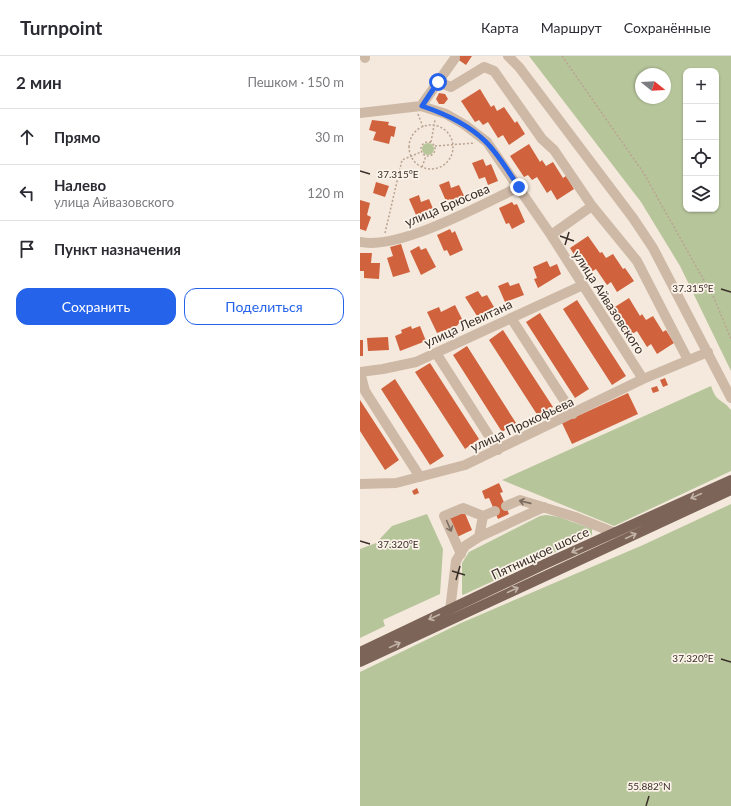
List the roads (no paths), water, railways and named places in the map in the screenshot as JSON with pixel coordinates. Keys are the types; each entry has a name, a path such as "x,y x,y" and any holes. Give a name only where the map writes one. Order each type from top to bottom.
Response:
{"main road":[{"name":"Пятницкое шоссе","path":"360,652 731,480"},
{"name":"Пятницкое шоссе","path":"360,662 731,490"}],"street":[{"path":"508,56 519,67 577,143 653,248 731,398"},
{"path":"360,113 419,106 455,58"},
{"path":"438,82 451,87 484,68 494,71 542,140 554,150 592,206 636,261 688,360"},
{"name":"улица Айвазовского","path":"419,106 437,111 465,125 486,142 519,187 644,379"},
{"name":"улица Брюсова","path":"360,242 368,244 383,242 418,234 519,187"},
{"path":"551,235 592,206"},
{"name":"улица Левитана","path":"360,372 416,362 583,285"},
{"path":"511,318 573,414"},
{"name":"улица Прокофьева","path":"360,484 396,483 465,465 644,379 708,352"},
{"path":"436,353 498,450"},
{"path":"360,372 365,391 420,477"},
{"path":"506,506 520,500 576,517 615,534"},
{"path":"460,554 444,516 463,508 483,516 495,511"},
{"path":"450,610 456,561 465,546 479,537 544,508"},
{"path":"479,537 483,516"}]}
